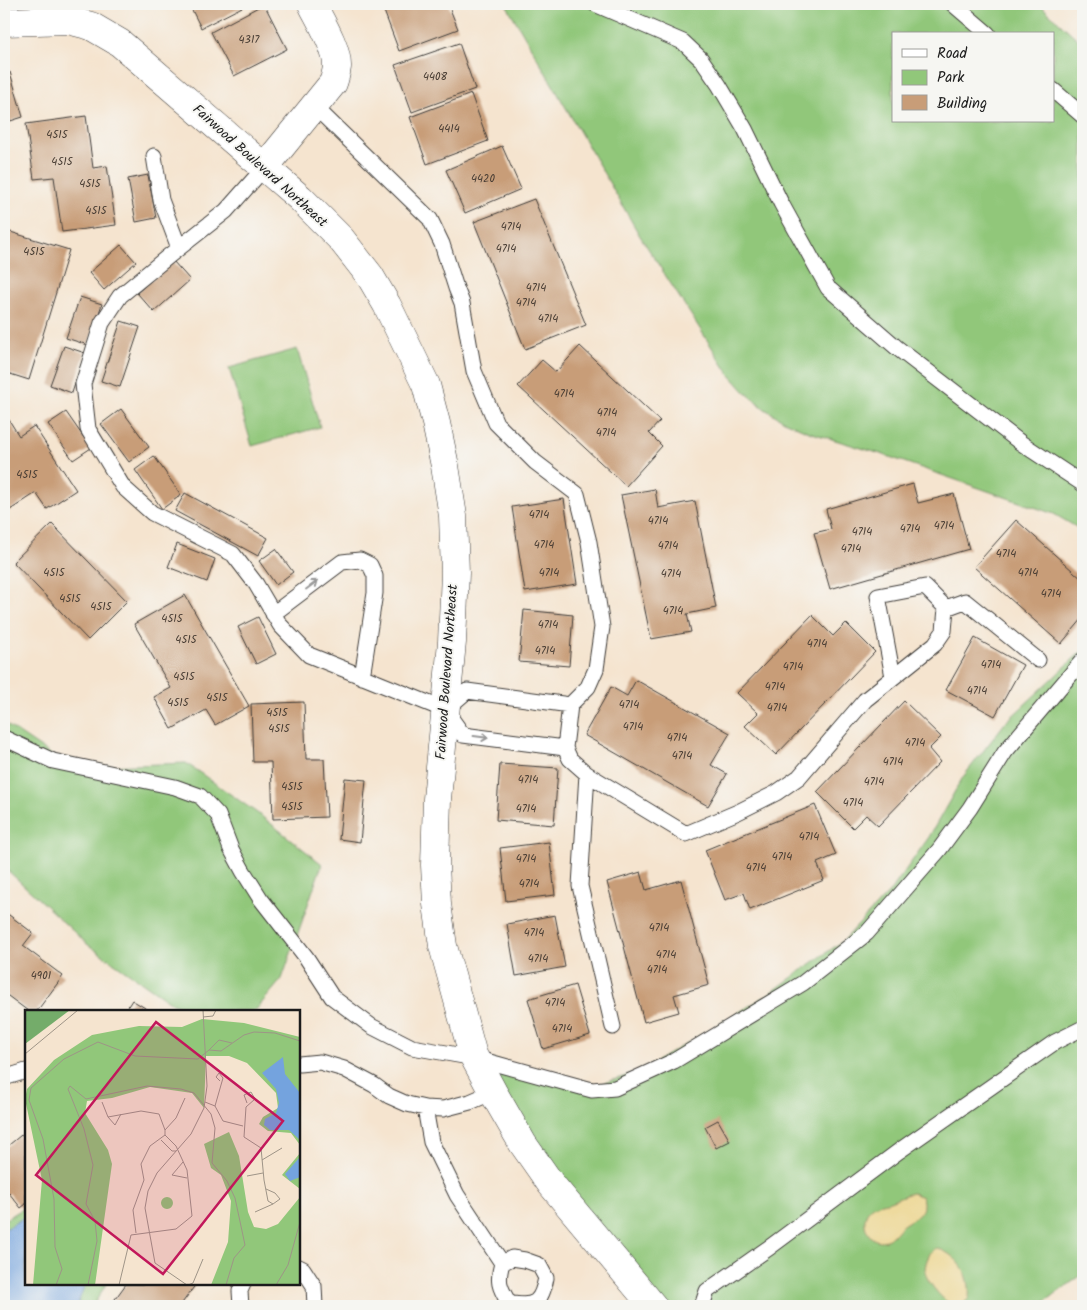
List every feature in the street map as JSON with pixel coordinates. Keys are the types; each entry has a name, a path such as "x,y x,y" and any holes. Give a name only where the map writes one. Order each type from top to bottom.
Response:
{"street":[{"path":"264,168 333,83 336,74 336,55 312,4"},
{"name":"Fairwood Boulevard Northeast","path":"4,22 68,20 91,26 120,43 300,198 341,239 370,276 387,304 426,385 446,466 453,516 455,573 452,642 438,799 435,865 437,904 443,946 455,993 475,1058 523,1144 551,1184 653,1306"}],"lane":[{"path":"595,4 683,42 701,59 745,129 828,288 896,347 1021,444 1083,484"},
{"path":"953,4 986,32"},
{"path":"1054,91 1083,116"},
{"path":"314,106 430,219 442,244 462,302 474,371 496,423 535,462 577,494 589,542 602,627 596,669 588,687 570,705 565,748 570,758 587,774 686,834 776,794 799,776 865,700 935,644 944,631 946,608 925,587 878,596 893,677"},
{"path":"154,156 161,200 179,248"},
{"path":"264,168 226,211 120,296 102,323 84,384 88,429 123,487 152,513 233,554 256,584 280,625 309,655 445,710 463,735 565,748"},
{"path":"274,614 342,562 360,560 370,565 375,576 375,593 362,676"},
{"path":"946,608 965,601 1038,660"},
{"path":"4,738 53,762 175,787 200,796 218,815 231,849 260,898 306,957 332,997 371,1026 412,1047 475,1058 592,1090 615,1088 674,1061 803,983 867,933 939,850 970,808 1005,752 1083,660"},
{"path":"445,710 467,691 570,705"},
{"path":"587,774 580,886 613,1027"},
{"path":"702,1306 707,1291 900,1151 1055,1042 1083,1028"},
{"path":"300,1064 320,1062 344,1069 374,1085 389,1096 407,1104 425,1108 443,1109 470,1102 493,1092"},
{"path":"4,1073 7,1077 25,1071"},
{"path":"425,1108 431,1142 457,1195 502,1263"},
{"path":"300,1268 314,1286 316,1306"},
{"path":"241,1306 240,1290 242,1285"}],"green space":[{"path":"506,4 1039,4 1083,44 1083,531 1054,514 884,455 809,432 786,422 765,409 745,392 729,374 640,236"},
{"path":"297,349 320,427 252,446 229,368"},
{"path":"1083,650 1083,1274 1039,1306 653,1306 473,1055 597,1085 639,1072 769,994 844,940 892,889 929,837 963,777 1005,723"},
{"path":"4,723 53,756 105,766 186,763 260,815 322,864 282,979 256,1010 193,1010 172,1003 87,944 4,867"},
{"path":"25,1208 25,1285 105,1285 93,1306 4,1306 4,1220"}],"sand":[{"path":"912,1193 922,1197 922,1211 886,1240 880,1241 870,1236 865,1226 866,1215 869,1210 876,1205"},
{"path":"938,1248 958,1262 966,1274 969,1298 963,1304 956,1306 948,1302 934,1288 926,1275 925,1268 928,1258 932,1250"}],"water":[{"path":"25,1217 25,1285 85,1285 77,1306 4,1306 4,1230"}],"building":[{"path":"189,4 248,4 201,28"},
{"path":"264,4 287,49 234,76 211,32"},
{"path":"405,4 448,4 458,29 399,51 384,11"},
{"path":"459,43 475,89 412,112 395,65"},
{"path":"10,72 23,117 4,123 4,74"},
{"path":"471,94 488,141 427,164 410,117"},
{"path":"86,116 93,168 107,166 116,225 62,232 54,177 34,179 26,124"},
{"path":"502,146 521,189 465,213 446,170"},
{"path":"148,175 156,218 136,222 128,179"},
{"path":"534,199 586,325 525,349 474,222"},
{"path":"4,230 69,250 29,380 4,372"},
{"path":"121,245 136,262 104,290 89,273"},
{"path":"173,261 190,280 154,312 137,293"},
{"path":"80,297 102,304 88,345 66,338"},
{"path":"121,321 140,327 120,387 101,381"},
{"path":"64,346 85,353 72,393 50,385"},
{"path":"580,346 660,421 649,433 662,446 626,486 518,386 542,360 556,372"},
{"path":"121,409 149,447 129,462 101,424"},
{"path":"4,412 19,436 34,426 76,490 47,509 36,493 7,512 4,508"},
{"path":"66,412 91,448 73,460 48,424"},
{"path":"154,456 181,495 162,509 135,470"},
{"path":"913,484 918,503 954,494 969,549 830,589 814,533 831,529 826,509"},
{"path":"655,489 658,508 695,501 716,608 687,614 691,632 651,639 621,495"},
{"path":"185,493 268,538 258,556 175,511"},
{"path":"564,499 577,584 525,592 512,507"},
{"path":"1016,520 1083,580 1083,618 1061,644 974,567"},
{"path":"52,524 127,601 88,640 13,562"},
{"path":"177,544 215,559 207,582 168,567"},
{"path":"276,549 293,572 276,585 259,561"},
{"path":"185,595 249,706 215,725 206,710 172,729 154,697 171,688 134,624"},
{"path":"524,610 573,615 569,666 519,662"},
{"path":"812,615 833,636 846,623 875,652 776,755 745,726 758,713 737,693"},
{"path":"258,617 276,654 256,664 238,627"},
{"path":"975,638 1023,665 995,716 946,690"},
{"path":"636,680 730,733 711,765 727,774 708,806 584,735 611,687 627,696"},
{"path":"904,701 941,737 929,749 940,762 878,826 866,815 853,828 817,792"},
{"path":"304,702 306,759 324,759 327,817 273,819 271,762 253,762 251,704"},
{"path":"500,764 558,768 554,825 496,820"},
{"path":"345,778 366,780 360,842 339,839"},
{"path":"815,805 836,855 817,863 824,880 750,910 744,893 725,900 705,850"},
{"path":"549,842 555,895 506,901 500,848"},
{"path":"641,872 646,890 681,880 709,985 674,995 679,1012 644,1022 607,882"},
{"path":"5,912 33,933 23,946 63,976 38,1010 27,1010 4,993"},
{"path":"555,915 565,967 516,976 507,924"},
{"path":"575,985 590,1035 543,1049 528,999"},
{"path":"132,1000 148,1010 126,1010"},
{"path":"718,1120 730,1141 716,1148 705,1127"},
{"path":"25,1132 25,1205 21,1208 9,1193 4,1197 4,1149"},
{"path":"125,1285 195,1285 180,1306 110,1306"}]}
